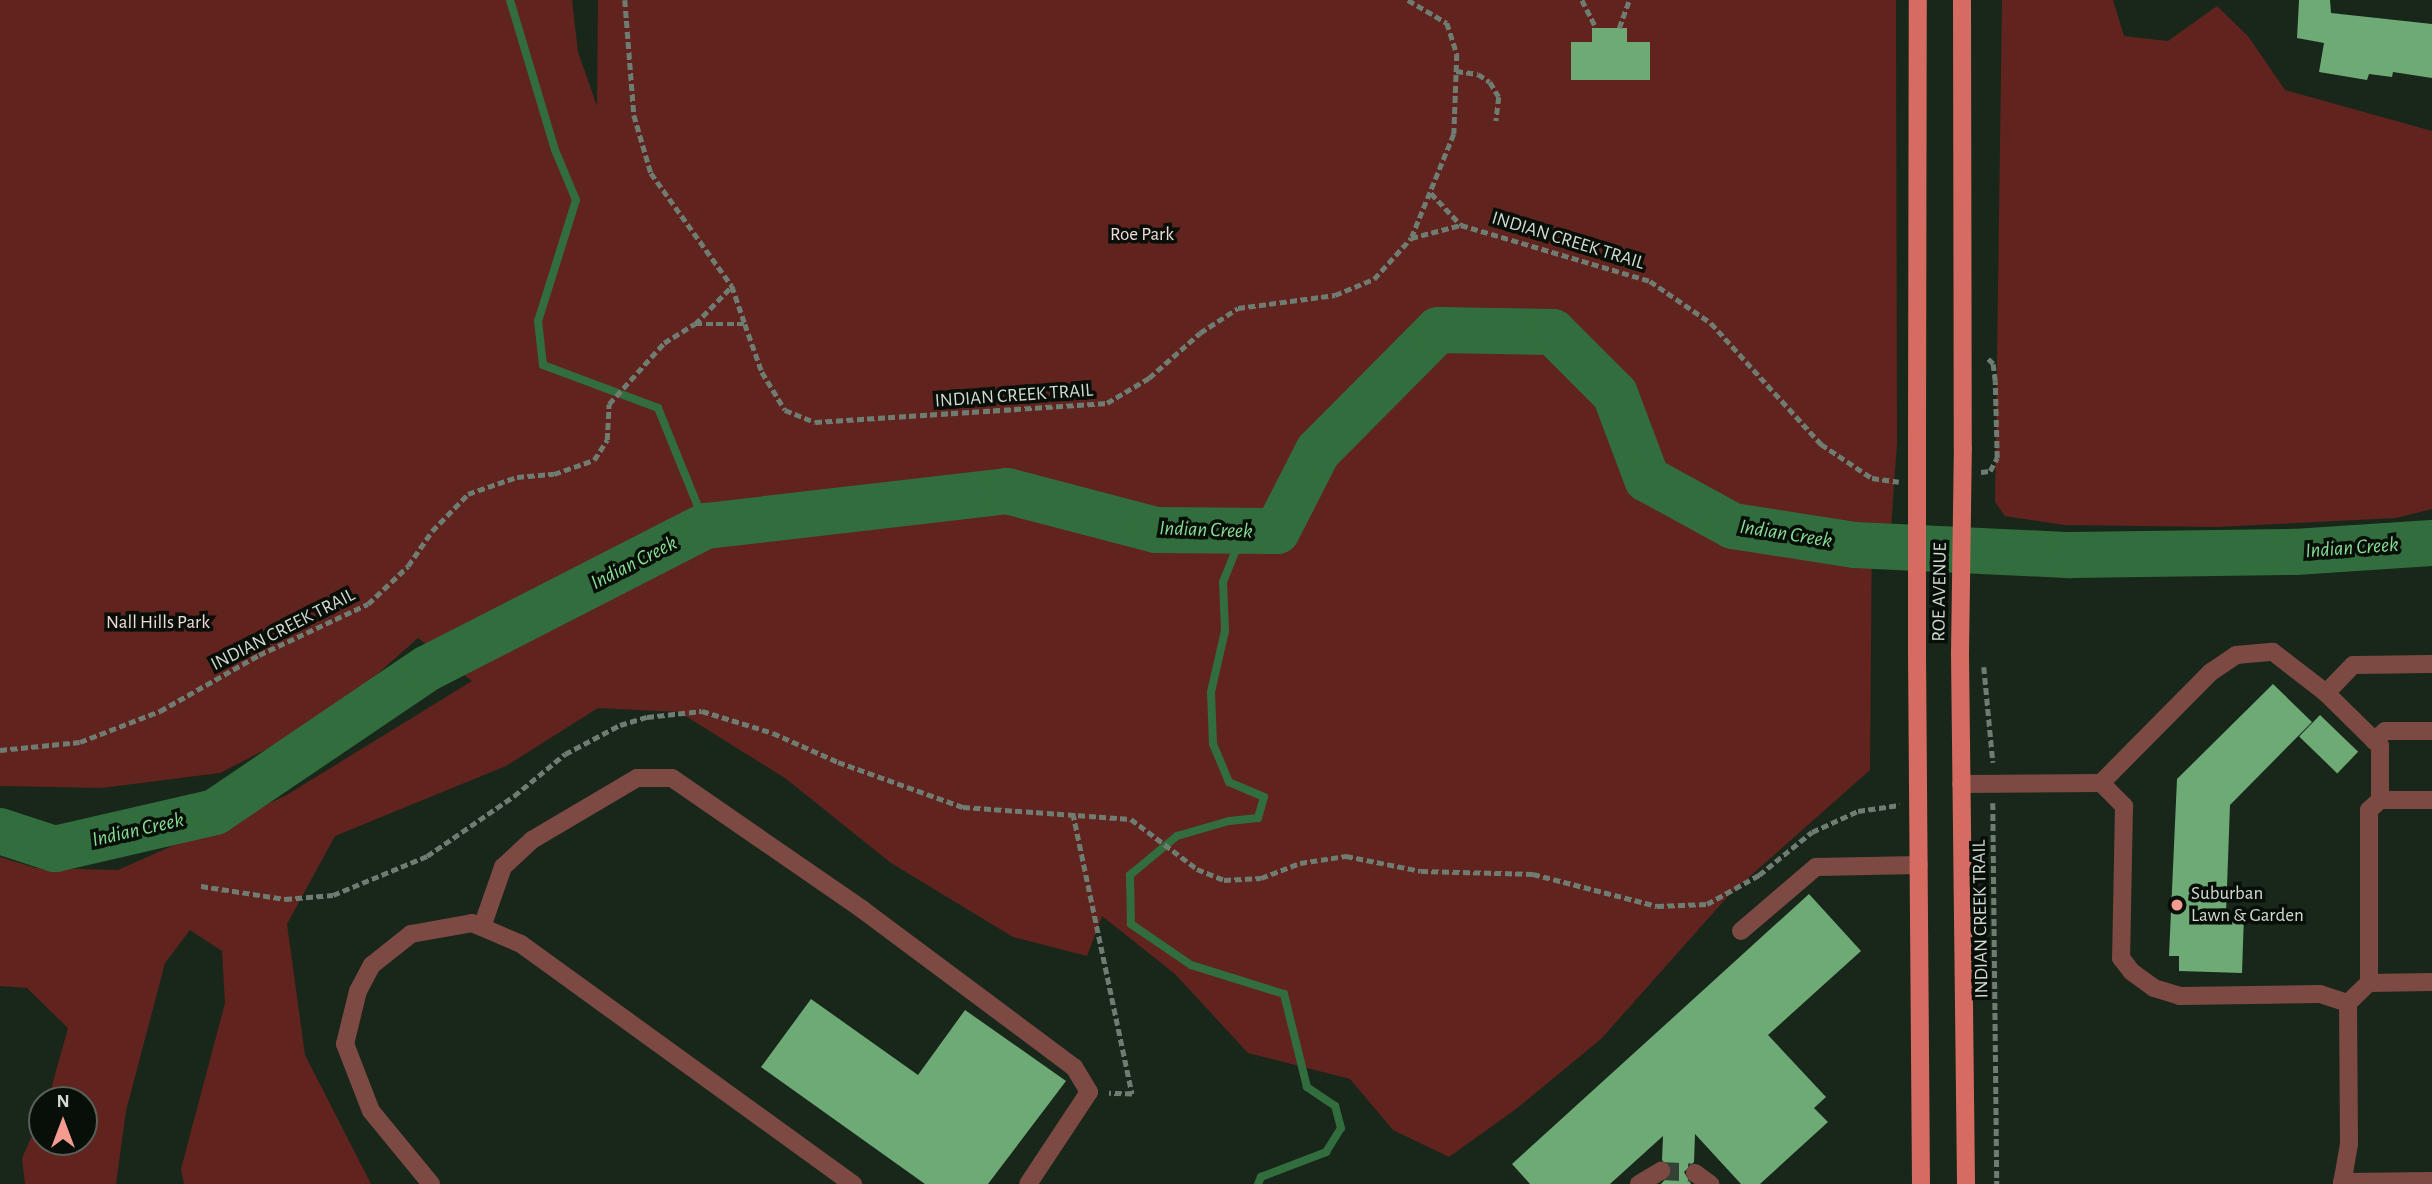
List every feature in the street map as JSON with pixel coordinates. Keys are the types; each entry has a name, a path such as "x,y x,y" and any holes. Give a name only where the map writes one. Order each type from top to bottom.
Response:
{"main road":[{"name":"ROE AVENUE","path":"1918,0 1917,652 1921,1184"},
{"name":"ROE AVENUE","path":"1962,0 1963,448 1960,654 1966,1184"}],"lane":[{"path":"1961,784 2101,783 2211,672 2236,655 2273,652 2326,693 2380,746 2380,800"},
{"path":"2326,693 2353,665 2432,664"},
{"path":"2374,741 2385,731 2432,731"},
{"path":"482,927 503,867 532,840 637,778 672,778 863,910 1074,1067 1089,1092 1028,1184"},
{"path":"2101,783 2123,806 2121,958 2132,972 2154,988 2180,996 2320,994 2348,1003"},
{"path":"2370,983 2369,810 2380,800 2432,800"},
{"path":"1741,931 1816,867 1919,865"},
{"path":"431,1184 371,1111 345,1044 358,991 372,965 411,934 472,923 522,944 853,1184"},
{"path":"2432,982 2370,983 2348,1003 2349,1144 2342,1183 2432,1181"},
{"path":"1639,1184 1661,1171"},
{"path":"1695,1173 1710,1184"}],"path":[{"name":"INDIAN CREEK TRAIL","path":"625,0 634,115 651,173 732,286 762,372 785,410 815,422 1107,403 1149,378 1200,333 1238,309 1335,295 1374,279 1411,238 1461,225 1613,268 1659,286 1711,323 1821,444 1872,478 1903,481"},
{"path":"1408,0 1447,23 1457,54 1454,134 1411,238"},
{"path":"1583,0 1596,28"},
{"path":"1619,28 1629,0"},
{"path":"1457,71 1478,74 1490,82 1499,97 1496,121"},
{"path":"1432,192 1461,225"},
{"name":"INDIAN CREEK TRAIL","path":"0,750 80,742 160,711 259,655 368,604 408,566 432,531 468,494 517,477 554,474 594,460 607,440 609,404 664,344 695,324 732,286"},
{"path":"695,324 745,324"},
{"path":"1977,473 1990,471 1997,458 1996,380 1993,364 1986,356"},
{"name":"INDIAN CREEK TRAIL","path":"1983,654 1993,785 1997,1184"},
{"path":"1130,818 1197,869 1224,880 1261,878 1300,863 1346,856 1421,871 1533,874 1657,906 1707,904 1759,875 1812,832 1858,811 1918,805"},
{"path":"1073,813 1132,1094 1089,1092"}],"green space":[{"path":"0,0 572,0 578,52 597,106 598,0 1896,0 1897,443 1891,528 1872,524 1870,770 1730,894 1601,1039 1516,1109 1449,1157 1393,1130 1350,1079 1248,1053 1175,974 1102,916 1087,956 1013,937 891,863 785,778 679,712 598,708 506,766 335,836 287,924 305,1055 371,1184 184,1184 181,1169 225,1003 222,951 190,930 165,963 126,1111 116,1184 25,1184 22,1158 28,1145 28,1156 98,1156 98,1086 52,1086 68,1028 27,988 0,986 0,857 36,868 118,870 285,796 472,681 418,638 329,717 220,773 101,788 0,786"},
{"path":"2002,0 2113,0 2124,36 2168,41 2217,6 2248,36 2285,90 2432,131 2432,509 2396,518 2217,527 2064,525 2005,516 1995,502"}],"building":[{"path":"2299,0 2330,0 2331,13 2432,24 2432,78 2393,72 2392,77 2369,74 2367,80 2319,72 2324,43 2297,38"},
{"path":"1592,28 1627,28 1627,42 1650,42 1650,80 1571,80 1571,42 1592,42"},
{"path":"2273,684 2312,722 2230,805 2226,914 2244,915 2242,973 2179,971 2179,956 2169,956 2177,779"},
{"path":"2320,715 2358,752 2337,773 2299,737"},
{"path":"1809,894 1861,951 1768,1035 1826,1097 1814,1108 1828,1122 1760,1184 1741,1184 1695,1134 1694,1162 1684,1172 1691,1184 1661,1184 1672,1172 1662,1160 1663,1136 1610,1184 1530,1184 1512,1164"},
{"path":"811,999 918,1075 965,1010 1066,1081 988,1184 925,1184 761,1067"}],"waterway":[{"path":"510,0 555,150 576,200 538,321 543,365 658,408 706,526"},
{"name":"Indian Creek","path":"0,831 55,849 215,812 428,668 706,526 1007,491 1156,530 1277,531 1318,451 1438,330 1553,332 1615,394 1647,479 1733,526 1855,545 2071,555 2295,552 2432,543"},
{"path":"1258,1184 1261,1177 1326,1152 1341,1128 1335,1106 1307,1087 1284,994 1191,965 1131,924 1130,875 1177,836 1229,821 1258,818 1264,797 1229,782 1213,744 1211,692 1225,631 1223,582 1235,552 1267,531"}],"tunnel":[{"path":"1661,1171 1695,1173"}],"place":[{"name":"Suburban Lawn & Garden","path":"2177,905"}],"park label":[{"name":"Roe Park","path":"1142,235"},
{"name":"Nall Hills Park","path":"158,623"}]}
